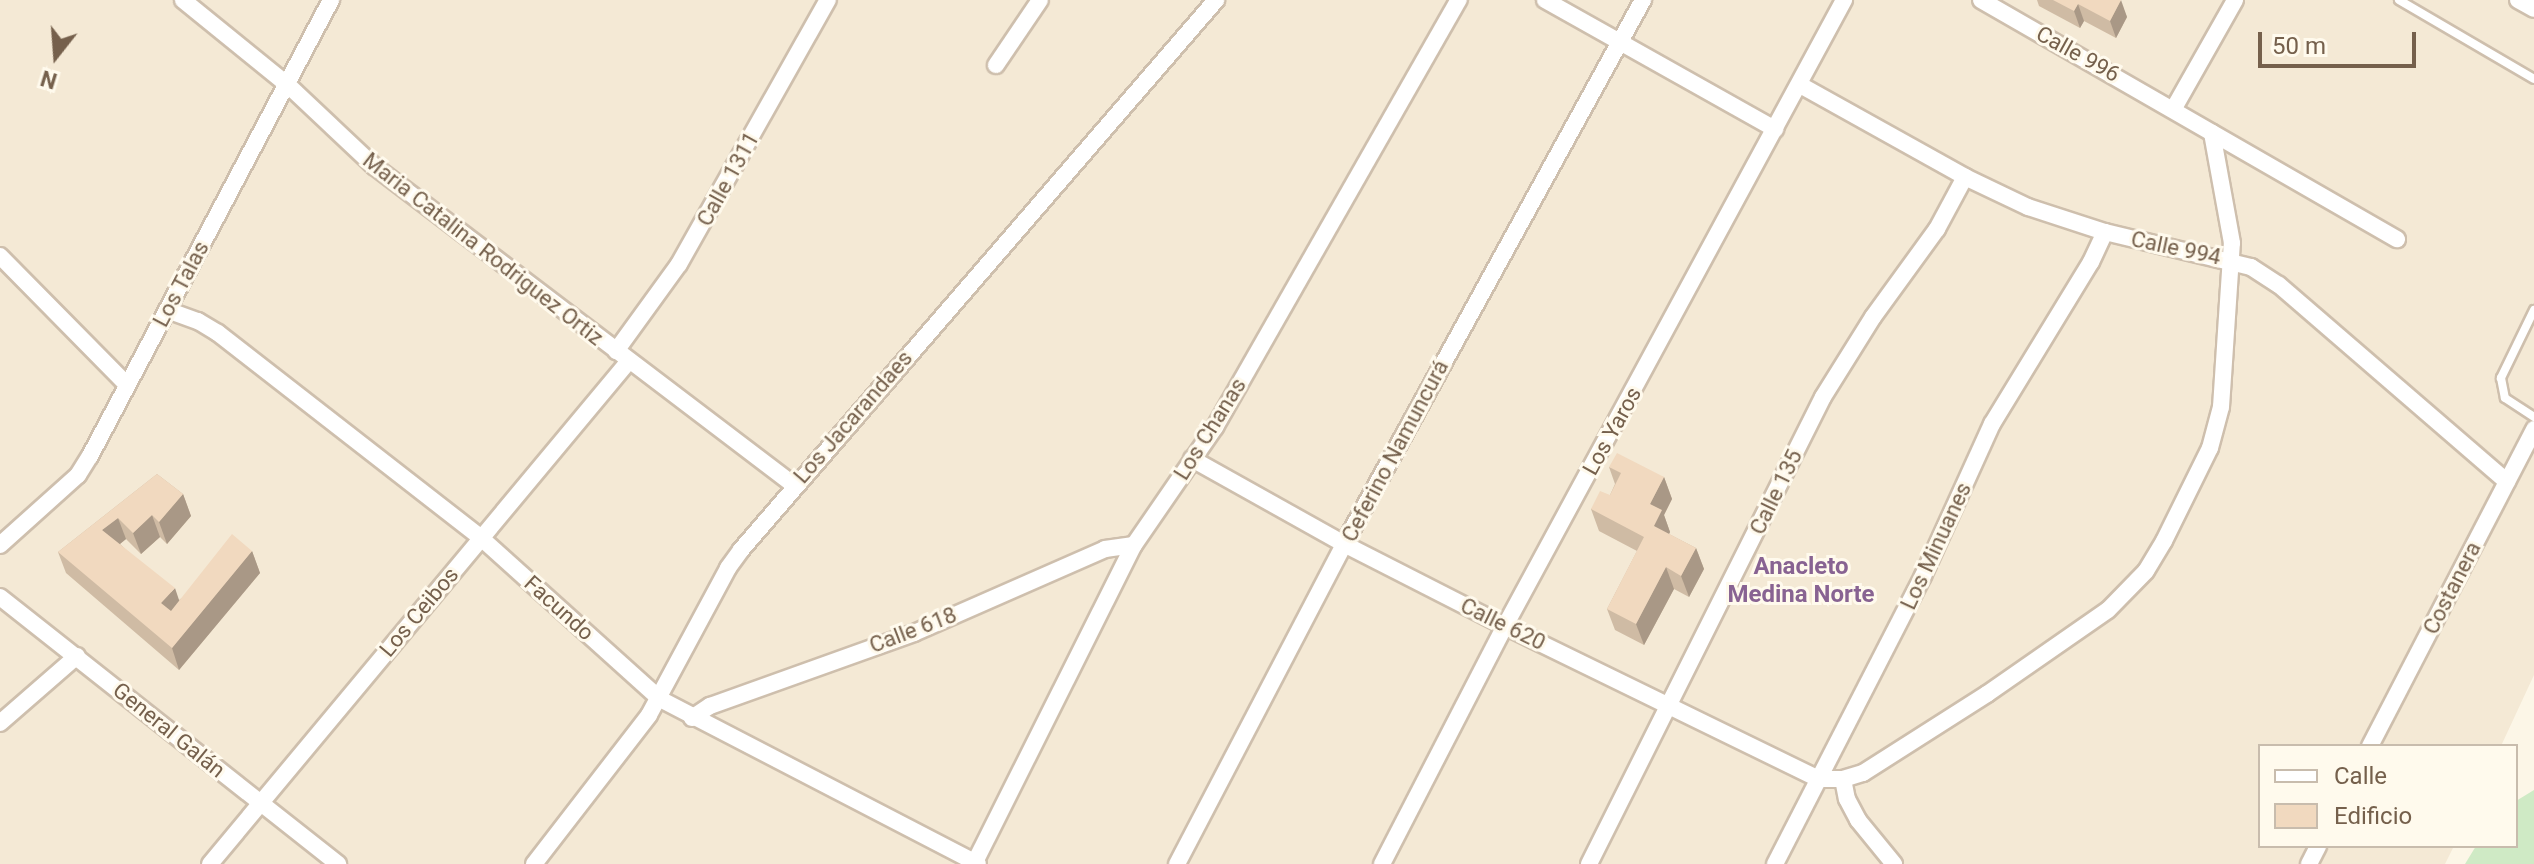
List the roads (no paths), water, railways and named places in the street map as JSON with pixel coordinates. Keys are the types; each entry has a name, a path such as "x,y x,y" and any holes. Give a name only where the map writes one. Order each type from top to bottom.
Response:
{"street":[{"name":"Maria Catalina Rodriguez Ortiz","path":"183,0 289,86 374,166 794,485"},
{"name":"Los Talas","path":"0,545 78,475 289,86 331,0"},
{"name":"Calle 1311","path":"622,356 697,234 828,0"},
{"path":"996,65 1040,0"},
{"name":"Los Jacarandaes","path":"534,864 660,699 728,568 794,485 1216,0"},
{"name":"Los Chanas","path":"976,863 1134,545 1215,427 1459,0"},
{"path":"1545,0 1775,129"},
{"name":"Ceferino Namuncurá","path":"1177,864 1344,544 1643,0"},
{"name":"Los Yaros","path":"1382,864 1505,626 1844,0"},
{"name":"Calle 996","path":"1981,0 2174,108 2397,239"},
{"path":"2174,108 2235,0"},
{"path":"2518,0 2534,9"},
{"name":"Calle 994","path":"1800,85 1965,177 2028,207 2105,232 2233,260 2251,267 2279,285 2507,482"},
{"path":"1819,779 1843,779 1863,773 1987,694 2108,610 2146,571 2217,431 2233,260 2212,133"},
{"name":"Calle 135","path":"1589,864 1823,397 1873,317 1937,229 1965,177"},
{"name":"Los Minuanes","path":"1775,864 1923,576 1992,424 2091,262 2105,232"},
{"path":"0,256 127,385"},
{"name":"Facundo","path":"167,310 198,321 218,333 480,537 660,699 976,863"},
{"name":"Los Ceibos","path":"210,864 480,537 622,356"},
{"name":"Costanera","path":"2371,744 2534,429"},
{"name":"Calle 620","path":"1192,459 1344,544 1819,779"},
{"name":"Calle 618","path":"692,718 710,706 914,633 1105,549 1134,545"},
{"name":"General Galán","path":"0,597 338,864"},
{"path":"0,723 77,656"},
{"path":"1843,779 1847,799 1858,820 1894,864"}],"lane":[{"path":"2401,0 2534,79"},
{"path":"2534,310 2501,378 2505,398 2534,417"}],"district":[{"name":"Anacleto Medina Norte","path":"1801,581"}]}
